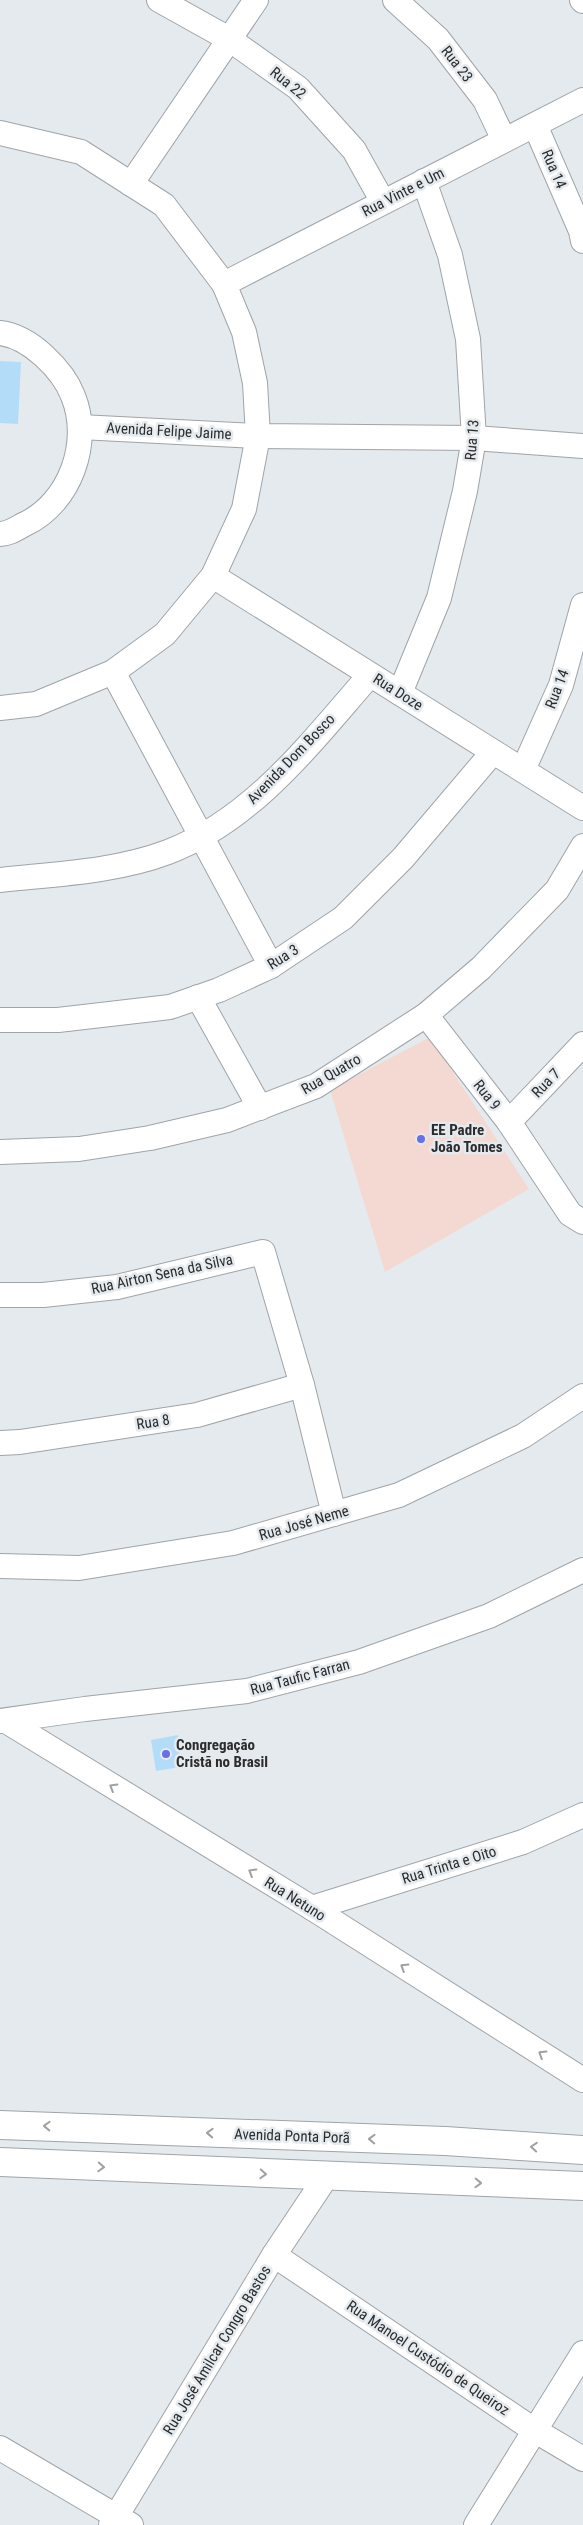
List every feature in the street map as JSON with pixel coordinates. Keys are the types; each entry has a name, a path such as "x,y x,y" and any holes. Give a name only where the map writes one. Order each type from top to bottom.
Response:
{"main road":[{"name":"Avenida Ponta Porã","path":"0,2125 445,2141 583,2150"},
{"path":"444,2182 445,2141"},
{"path":"0,2162 444,2182 583,2186"}],"street":[{"name":"Rua 22","path":"159,0 229,39 298,88 354,150 383,202"},
{"path":"131,184 256,0"},
{"name":"Rua 23","path":"395,0 438,39 485,100 504,140"},
{"name":"Rua Vinte e Um","path":"224,284 583,100"},
{"name":"Rua 14","path":"535,124 581,230 583,242"},
{"path":"0,133 81,152 164,205 224,284 244,332 255,383 258,436 244,509 213,576 165,634 113,672 36,704 0,708"},
{"name":"Rua 13","path":"400,693 439,598 465,491 474,438 474,412 468,339 450,255 424,181"},
{"path":"0,333 7,334 35,348 58,369 73,396 80,427 76,462 61,494 36,519 0,534"},
{"name":"Avenida Felipe Jaime","path":"80,427 258,436 474,438 583,446"},
{"name":"Rua Doze","path":"213,576 583,808"},
{"name":"Rua 14","path":"523,770 561,685 583,606"},
{"path":"113,672 271,966"},
{"name":"Avenida Dom Bosco","path":"0,880 108,868 167,852 217,829 263,792 301,753 370,675"},
{"name":"Rua 3","path":"0,1020 68,1019 170,1007 219,990 271,966 342,918 403,858 493,752"},
{"name":"Rua Quatro","path":"0,1152 79,1149 150,1138 228,1120 316,1086 426,1015 481,968 557,890 583,846"},
{"path":"198,997 260,1108"},
{"name":"Rua 9","path":"426,1015 508,1122 570,1214 583,1222"},
{"name":"Rua 7","path":"508,1122 583,1044"},
{"name":"Rua Airton Sena da Silva","path":"0,1295 43,1295 117,1287 263,1252 302,1385"},
{"path":"302,1385 334,1514"},
{"name":"Rua 8","path":"0,1443 20,1442 197,1415 302,1385"},
{"name":"Rua José Neme","path":"0,1566 78,1568 233,1543 334,1514 399,1495 523,1436 583,1396"},
{"name":"Rua Taufic Farran","path":"3,1721 85,1708 247,1691 360,1662 489,1616 583,1570"},
{"name":"Rua Netuno","path":"3,1721 312,1908 583,2080"},
{"name":"Rua Trinta e Oito","path":"312,1908 523,1842 583,1815"},
{"name":"Rua José Amilcar Congro Bastos","path":"120,2522 274,2255 326,2177"},
{"name":"Rua Manoel Custódio de Queiroz","path":"274,2255 534,2430 583,2460"},
{"path":"476,2525 583,2353"},
{"path":"0,2448 120,2522"}],"shaded area":[{"name":"EE Padre João Tomes","path":"430,1037 529,1189 385,1272 330,1090"}],"building":[{"path":"0,361 21,362 18,424 0,423"},
{"name":"Congregação Cristã no Brasil","path":"178,1735 180,1767 156,1771 151,1740"}],"place":[{"name":"EE Padre João Tomes","path":"421,1139"},
{"name":"Congregação Cristã no Brasil","path":"166,1754"}]}
